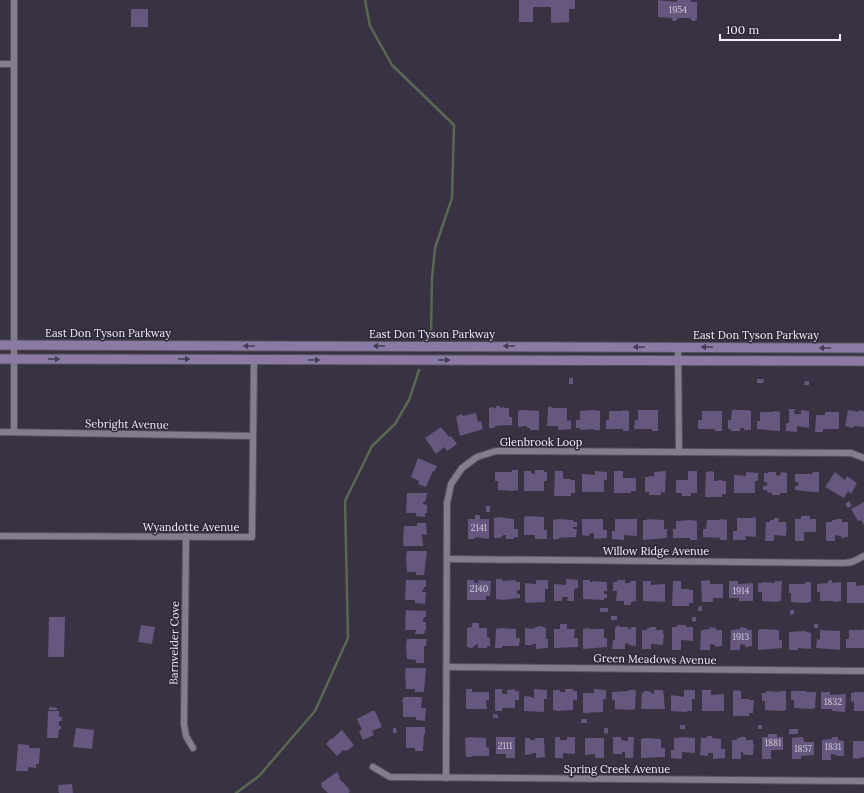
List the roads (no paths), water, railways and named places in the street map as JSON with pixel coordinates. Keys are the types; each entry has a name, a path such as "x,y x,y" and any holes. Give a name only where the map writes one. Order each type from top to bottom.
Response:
{"main road":[{"name":"East Don Tyson Parkway","path":"0,345 864,348"},
{"path":"0,359 864,361"}],"street":[{"path":"14,0 14,432"},
{"path":"0,64 14,64"},
{"path":"678,347 678,452"},
{"name":"Wyandotte Avenue","path":"0,536 252,537 254,360"},
{"name":"Sebright Avenue","path":"0,432 253,436"},
{"name":"Glenbrook Loop","path":"446,778 447,503 451,484 462,468 477,457 496,451 851,453 864,458"},
{"name":"Barnvelder Cove","path":"186,536 184,724 186,736 193,748"},
{"name":"Willow Ridge Avenue","path":"447,559 844,563 852,562 864,556"},
{"name":"Green Meadows Avenue","path":"447,667 864,671"},
{"name":"Spring Creek Avenue","path":"373,767 390,777 864,781"}],"waterway":[{"path":"365,0 370,26 392,65 454,125 452,198 435,248 432,278 431,334"},
{"path":"236,793 259,776 315,711 348,638 345,501 372,446 395,424 409,400 419,370"}]}
